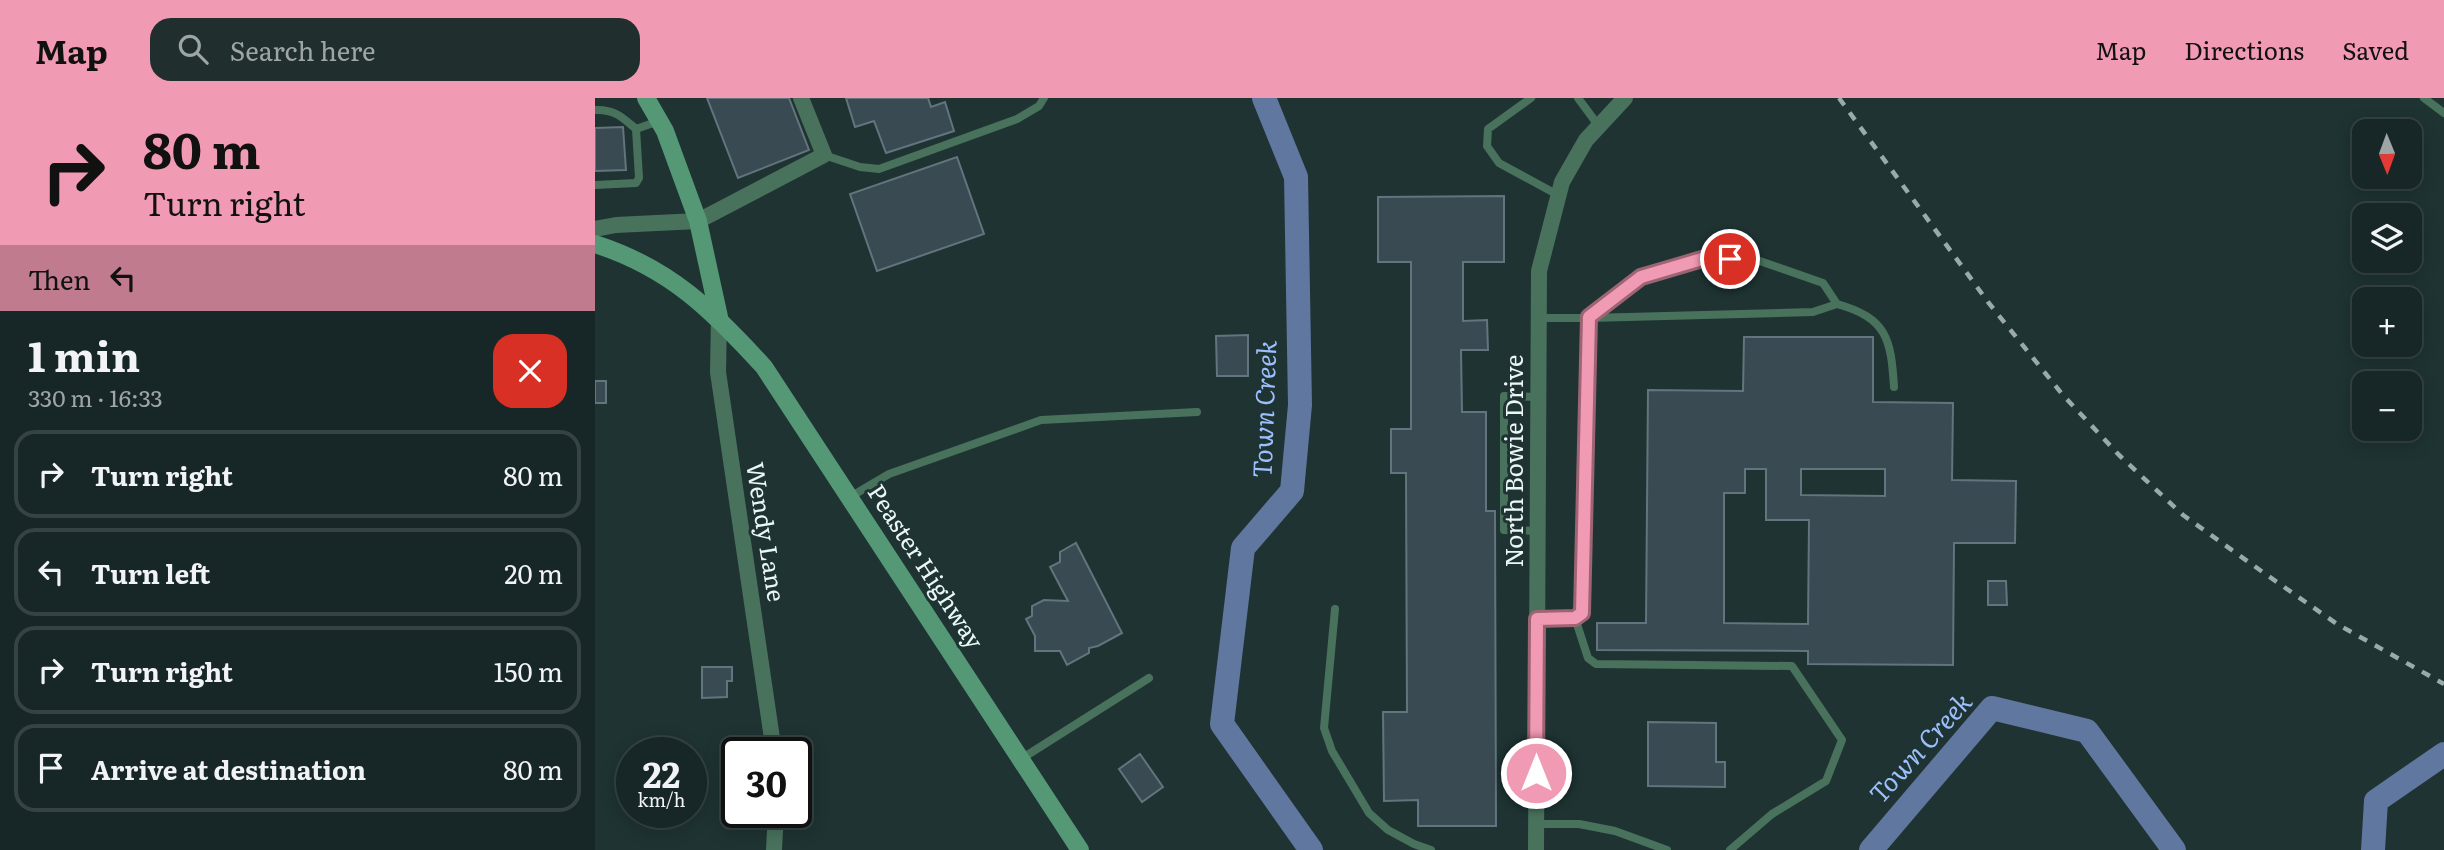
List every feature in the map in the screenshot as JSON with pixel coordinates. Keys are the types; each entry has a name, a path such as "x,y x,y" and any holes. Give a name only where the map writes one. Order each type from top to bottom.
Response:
{"main road":[{"path":"646,98 665,131 698,221 719,317"},
{"name":"Peaster Highway","path":"595,244 629,255 676,283 719,317 764,367 1080,850"}],"street":[{"path":"595,229 616,225 698,221 824,155 801,98"},
{"name":"North Bowie Drive","path":"1536,850 1539,271 1562,181 1586,140 1625,98"},
{"name":"Wendy Lane","path":"719,317 718,372 772,737"},
{"path":"774,850 775,828"}],"lane":[{"path":"824,155 860,167 879,169 1017,119 1039,106 1044,98"},
{"path":"1531,98 1488,129 1487,146 1499,163 1559,196"},
{"path":"1578,98 1598,125"},
{"path":"2424,98 2444,113"},
{"path":"595,110 608,109 618,114 635,130 639,178 636,183 595,185"},
{"path":"635,130 659,121"},
{"path":"1589,317 1641,277 1702,259 1757,260 1823,283 1837,304"},
{"path":"1538,318 1813,313 1837,304 1856,309 1874,321 1886,336 1892,352 1894,387"},
{"path":"1537,619 1575,618 1582,613 1589,317"},
{"path":"1537,531 1504,530 1504,396 1538,397"},
{"path":"850,497 889,474 1041,420 1197,412"},
{"path":"1335,609 1324,728 1332,751 1369,813 1388,830 1414,845 1431,850"},
{"path":"1575,618 1588,658 1596,663 1793,666 1823,709 1842,740 1826,782 1772,814 1730,850"},
{"path":"1021,759 1149,678"},
{"path":"1536,824 1579,824 1615,831 1667,850"}],"building":[{"path":"707,98 789,98 809,150 738,178"},
{"path":"846,98 928,98 931,107 945,102 954,131 886,153 874,121 855,127"},
{"path":"623,127 626,170 595,171 595,128"},
{"path":"957,157 984,234 877,271 850,194"},
{"path":"1504,196 1504,262 1463,262 1463,321 1487,320 1488,350 1461,350 1462,412 1486,412 1486,511 1495,511 1496,826 1418,826 1418,800 1384,801 1383,712 1407,712 1406,473 1391,473 1391,429 1411,429 1411,262 1378,262 1378,197"},
{"path":"1248,335 1248,376 1217,376 1216,336"},
{"path":"1744,337 1873,337 1873,402 1953,403 1952,480 2016,481 2015,543 1954,543 1953,665 1808,664 1808,651 1597,650 1597,623 1646,623 1648,390 1743,391","holes":["1745,469 1766,469 1766,520 1809,520 1808,624 1724,623 1724,493 1745,493","1801,469 1885,469 1885,496 1801,495"]},
{"path":"595,381 606,381 606,403 595,403"},
{"path":"1076,543 1122,633 1089,648 1089,653 1067,665 1060,651 1035,651 1035,636 1026,619 1032,616 1032,606 1044,600 1068,601 1050,567 1060,562 1060,552"},
{"path":"1988,581 2006,581 2007,605 1988,605"},
{"path":"702,667 732,667 732,681 727,681 727,697 702,698"},
{"path":"1648,722 1716,723 1716,762 1725,762 1725,787 1648,786"},
{"path":"1140,754 1163,787 1142,802 1119,769"}],"waterway":[{"name":"Town Creek","path":"1264,98 1296,177 1300,405 1292,491 1243,548 1222,724 1311,850"},
{"name":"Town Creek","path":"1871,850 1992,708 2087,731 2174,850"},
{"name":"Town Creek","path":"2373,850 2376,801 2444,754"}],"railway":[{"path":"1839,98 1988,302 2062,394 2119,455 2183,515 2264,573 2337,624 2444,684"}],"route":[{"path":"1536,773 1537,619 1575,618 1582,613 1589,317 1641,277 1702,259 1730,259"}]}
